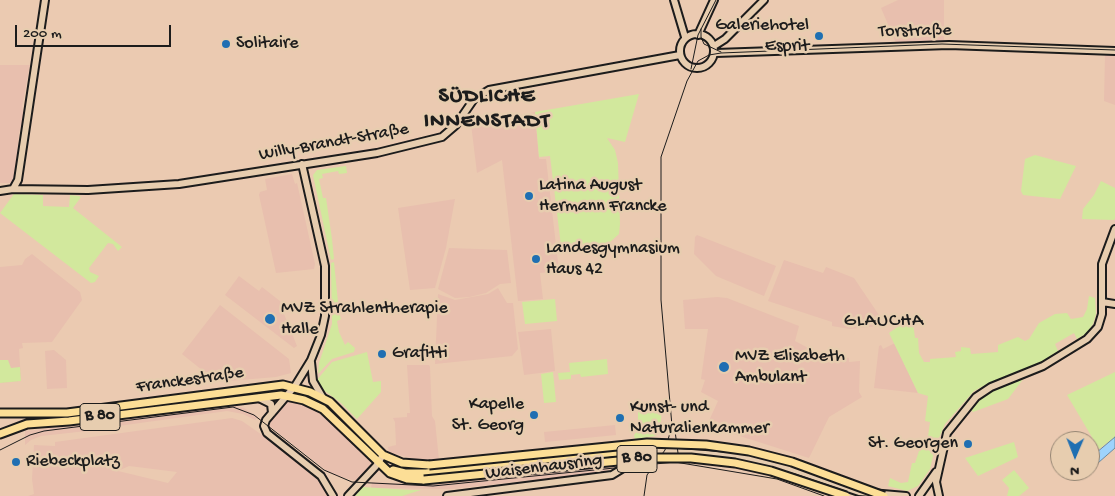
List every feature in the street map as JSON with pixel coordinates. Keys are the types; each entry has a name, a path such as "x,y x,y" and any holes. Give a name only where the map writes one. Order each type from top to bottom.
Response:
{"main road":[{"name":"Franckestraße","path":"0,413 56,414 159,402 268,385 295,386 323,398 341,411 383,455 402,463 429,465 625,445 688,443 721,446 771,456 884,496"},
{"name":"Franckestraße","path":"0,434 27,424 140,413 256,397 288,396 304,400 323,409 379,463"},
{"path":"379,463 399,472 418,473 631,451"},
{"path":"383,455 393,465 418,473"},
{"name":"B 80","path":"379,463 395,475 424,480 649,458 691,458 735,463 771,471 846,496"}],"street":[{"path":"13,189 18,180 45,0"},
{"path":"674,0 685,37"},
{"path":"698,34 714,0"},
{"path":"715,50 708,39 698,34 685,37 679,46 680,54 687,63 699,67 710,63 715,50 725,38 764,0"},
{"name":"Torstraße","path":"715,50 949,45 1115,51"},
{"name":"Willy-Brandt-Straße","path":"0,191 13,189 88,190 179,184 377,153 439,139 456,125 474,99 489,90 680,54"},
{"path":"302,164 324,259 326,286 324,326 310,360 295,386 264,424 264,429 321,476 333,494"},
{"path":"939,496 936,485 938,468 947,433 976,397 991,387 1043,366 1090,336 1101,321 1102,264 1115,229"},
{"path":"1102,302 1115,304"},
{"path":"310,360 313,381 323,398"},
{"path":"256,397 271,404 272,413"},
{"path":"631,451 696,452 758,460 859,492 906,496"},
{"name":"Waisenhausring","path":"447,496 612,475 624,468 631,451"},
{"path":"349,496 379,463 383,455"},
{"path":"919,496 938,468"},
{"path":"836,484 846,496"}],"shaded area":[{"path":"898,0 944,0 944,42 896,43 881,8"},
{"path":"1105,55 1115,55 1115,105 1104,101"},
{"path":"0,65 30,65 22,107 24,116 19,133 15,178 10,183 0,183"},
{"name":"Latina August Hermann Francke","path":"535,112 539,159 546,159 559,271 540,273 543,299 518,301 502,160 477,173 471,124"},
{"path":"292,174 295,184 297,183 315,264 314,269 276,273 259,195 260,192 267,190 265,179"},
{"path":"455,199 446,248 435,288 410,290 398,208"},
{"path":"697,235 776,266 764,296 716,276 694,254 695,237"},
{"path":"449,248 507,250 511,283 500,284 486,293 470,297 455,298 438,289"},
{"path":"32,254 80,292 82,300 52,342 22,343 23,348 19,349 21,381 0,383 0,267 22,265 25,259"},
{"path":"784,260 823,273 826,267 854,278 881,318 879,326 850,329 832,326 832,322 768,301"},
{"path":"239,276 259,291 262,287 285,305 282,309 297,346 294,348 225,295"},
{"path":"498,288 507,303 513,303 518,349 512,356 435,364 438,294 455,300 488,294"},
{"path":"727,298 799,326 795,341 812,350 849,358 849,362 860,361 859,392 862,397 829,417 809,458 724,431 708,423 718,401 701,392 705,380 701,379 708,329 685,329 683,300"},
{"path":"220,305 289,359 291,373 276,377 217,382 182,354"},
{"path":"551,329 555,371 524,375 518,332"},
{"path":"895,343 918,393 874,388 879,346 881,345 883,349"},
{"path":"54,350 66,360 67,388 47,389 45,351"},
{"path":"407,365 429,365 430,367 432,416 435,421 439,460 421,461 389,452 388,447 396,445 395,422 393,418 407,417 407,413 410,413"},
{"path":"286,401 304,405 324,415 373,464 356,481 334,475 324,469 267,424"},
{"path":"230,405 244,408 258,417 255,420 243,414 227,411 111,427 113,420"},
{"path":"232,418 242,421 265,437 319,481 327,496 28,496 34,494 32,479 34,445 55,446 55,442","holes":["129,466 177,472 168,483 118,471"]},
{"path":"105,423 105,429 41,436 25,445 25,431"},
{"path":"615,425 616,435 545,442 544,432"},
{"path":"619,465 603,472 452,489 371,488 372,482 423,485"}],"green space":[{"path":"639,94 625,142 607,138 615,150 618,163 619,234 609,243 595,249 561,246 550,156 539,157 535,112"},
{"path":"1035,155 1076,166 1060,199 1023,195 1021,191 1025,159"},
{"path":"346,166 347,173 339,174 338,171 322,174 323,178 319,179 323,198 326,198 334,259 331,260 313,175 317,170"},
{"path":"1101,181 1115,188 1114,220 1082,219 1083,209 1094,195"},
{"path":"14,194 43,195 43,206 69,207 70,195 79,196 81,197 73,208 122,247 118,251 113,244 108,243 89,268 90,272 99,276 95,282 91,283 0,213"},
{"path":"334,262 338,302 336,304 341,319 337,321 339,332 345,345 348,342 355,348 354,352 332,359 318,374 319,363 332,324 331,263"},
{"path":"1089,296 1095,298 1096,314 1093,324 1087,333 1077,339 1074,333 1055,344 1058,351 1039,364 989,383 974,391 945,424 936,445 927,444 930,422 925,421 928,396 918,393 889,333 916,314 916,322 913,323 915,338 918,338 919,353 924,362 930,362 930,359 956,357 955,352 961,351 961,347 970,348 971,354 998,352 998,345 1018,337 1025,341 1029,339 1039,323 1055,314 1067,313 1071,319 1083,317 1087,309"},
{"path":"555,299 557,321 525,324 522,302"},
{"path":"367,352 373,382 381,381 381,392 357,419 341,403 322,389 316,381 332,362"},
{"path":"607,359 608,374 581,377 580,374 571,375 571,379 559,380 558,373 570,372 569,363"},
{"path":"0,360 8,360 11,368 20,367 21,381 0,383"},
{"path":"553,372 556,402 544,403 541,374"},
{"path":"1115,372 1115,437 1100,448 1100,431 1088,431 1067,395"},
{"path":"1024,378 1008,399 973,412 970,409 987,393"},
{"path":"279,387 278,391 143,409 25,420 154,406"},
{"path":"638,407 662,409 660,430 656,436 635,439 634,435 638,430"},
{"path":"1014,442 1018,457 978,476 965,458"},
{"path":"924,449 934,452 930,469 918,486 907,491 888,486 890,478 901,483 908,482 912,463 915,463 919,451"},
{"path":"1014,470 1029,488 1019,496 1007,496 1009,488 1002,480"},
{"path":"363,487 421,490 402,496 355,496"}],"water":[{"path":"1115,437 1115,448 1100,461 1100,450"}],"tram line":[{"path":"691,69 698,35 716,0"},
{"path":"701,29 701,37 704,44 721,52"},
{"path":"644,496 647,475 665,450 672,426 661,300 661,157 687,81 698,61 709,55 721,53 942,44 1115,50"},
{"path":"0,450 30,435 44,431 233,407 254,415 324,470 352,482 433,486 675,462 777,479 824,496"},
{"path":"675,431 678,453 682,459 689,463"}],"place":[{"name":"Galeriehotel Esprit","path":"819,36"},
{"name":"Solitaire","path":"226,44"},
{"name":"Latina August Hermann Francke","path":"529,196"},
{"name":"Landesgymnasium Haus 42","path":"536,259"},
{"name":"MVZ Strahlentherapie Halle","path":"270,319"},
{"name":"Grafitti","path":"382,354"},
{"name":"MVZ Elisabeth Ambulant","path":"724,367"},
{"name":"Kapelle St. Georg","path":"534,415"},
{"name":"Kunst- und Naturalienkammer","path":"620,418"},
{"name":"St. Georgen","path":"968,444"},
{"name":"Riebeckplatz","path":"16,462"}],"district":[{"name":"SÜDLICHE INNENSTADT","path":"487,110"},
{"name":"GLAUCHA","path":"884,322"}]}
